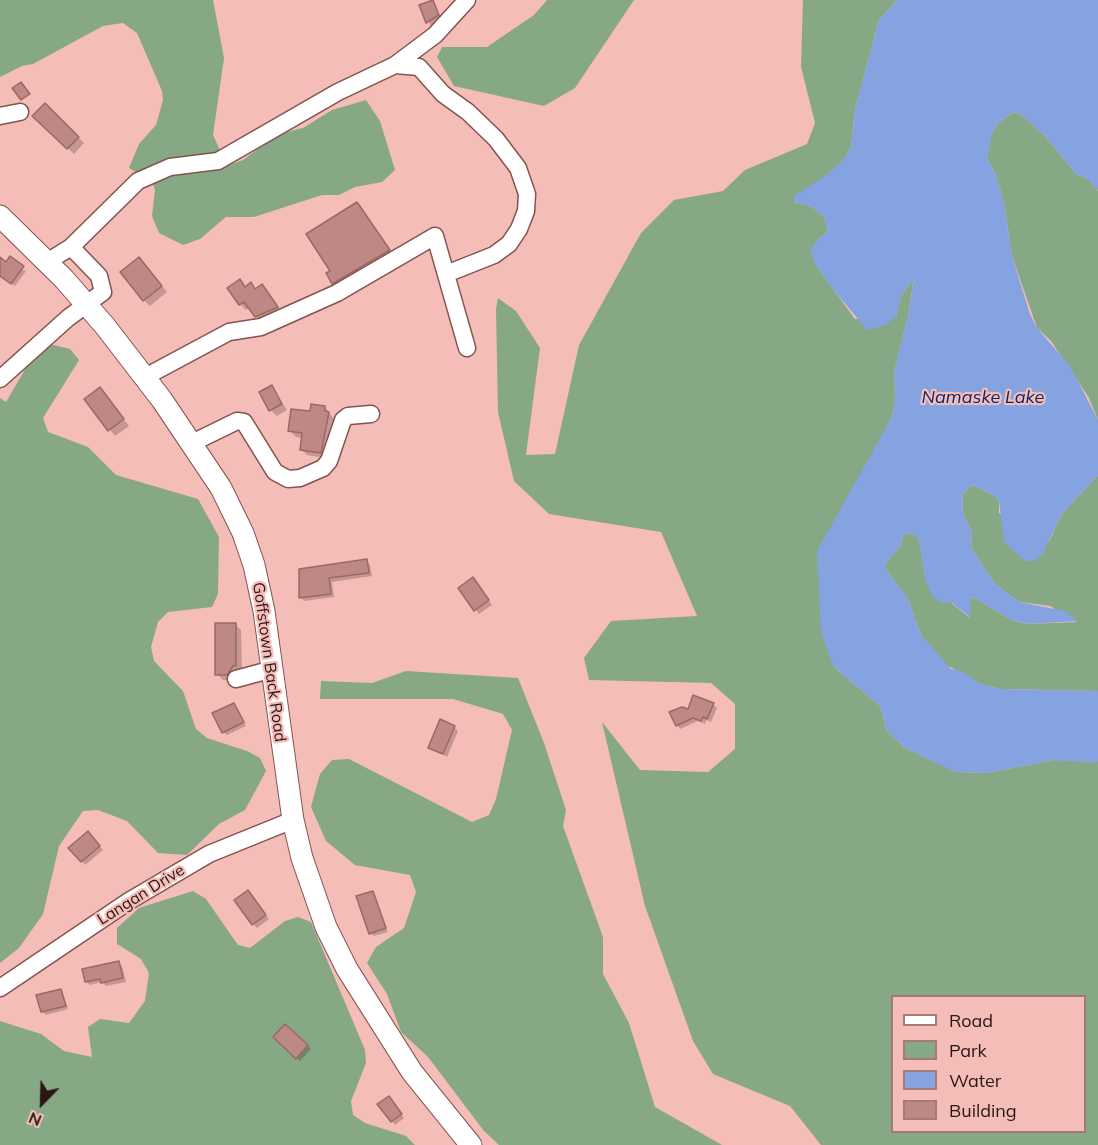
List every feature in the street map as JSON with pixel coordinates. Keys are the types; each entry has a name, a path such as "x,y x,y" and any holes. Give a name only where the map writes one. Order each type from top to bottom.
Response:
{"main road":[{"name":"Goffstown Back Road","path":"0,216 86,304 145,377 221,488 243,533 255,569 273,669 293,820 315,896 347,969 412,1072 471,1145"}],"street":[{"path":"47,262 71,247 138,181 170,167 218,161 338,92 395,65 435,35 467,0"},
{"path":"395,65 420,67 443,94 468,112 496,139 518,168 527,194 526,212 519,229 509,243 494,255 446,274"},
{"path":"0,116 20,112"},
{"path":"145,377 229,332 261,327 337,293 435,236 466,348"},
{"path":"0,379 86,304 103,292 103,284 99,276 71,247"},
{"path":"192,443 237,421 244,422 275,472 288,479 300,478 323,468 329,461 343,420 348,416 371,414"},
{"path":"236,679 273,669"},
{"name":"Langan Drive","path":"0,988 77,935 179,871 238,840 293,820"}],"green space":[{"path":"0,0 213,0 224,58 213,135 227,166 243,160 278,134 303,128 332,110 366,100 380,121 395,170 382,182 355,187 339,195 322,195 254,217 226,217 200,239 183,245 159,233 152,216 155,190 152,181 129,168 139,144 156,125 163,100 162,91 137,33 123,23 103,26 33,64 22,66 0,77"},
{"path":"547,0 634,0 575,88 544,106 454,86 437,57 442,47 487,47 534,15"},
{"path":"803,0 897,0 879,20 855,109 851,147 843,161 794,202 811,206 825,218 828,232 818,239 815,264 855,319 896,317 901,296 914,277 908,317 894,371 895,399 892,417 864,469 833,666 880,706 887,731 905,748 956,772 986,773 1054,760 1098,761 1098,1145 821,1145 790,1106 713,1074 693,1041 645,906 602,722 640,770 708,772 735,749 735,704 711,683 589,680 584,658 611,621 697,616 661,532 549,514 514,481 498,412 496,309 498,298 516,311 540,348 526,455 555,454 579,345 641,233 674,200 723,191 745,170 807,144 815,123 801,67"},
{"path":"1013,112 1022,115 1046,137 1075,173 1089,180 1098,191 1098,420 1089,398 1051,341 1037,328 1012,256 1004,202 995,173 987,158 991,136 997,124"},
{"path":"41,342 70,349 79,360 43,418 48,432 88,447 116,475 198,499 219,537 218,594 212,607 168,612 158,622 151,647 154,661 183,691 196,729 207,738 247,751 260,758 266,771 245,810 219,824 187,855 158,853 127,821 98,810 83,811 59,846 43,914 19,948 0,963 0,398 6,402"},
{"path":"1098,475 1098,691 1001,689 983,685 943,663 921,635 907,597 886,570 886,563 900,546 904,534 912,533 919,539 926,583 969,617 970,600 973,597 1012,620 1026,624 1077,622 1050,606 1019,602 995,584 971,548 972,533 963,513 962,494 973,485 995,496 999,501 999,513 1049,542 1061,515"},
{"path":"406,671 518,678 544,743 566,810 563,826 603,937 603,974 629,1023 655,1107 722,1145 499,1145 484,1131 428,1057 401,1032 387,994 367,963 376,947 404,928 416,892 410,875 355,865 326,841 311,807 320,774 332,760 349,759 472,822 489,815 496,799 512,730 503,714 453,699 320,699 321,681 372,683"},
{"path":"193,891 206,899 238,945 250,948 285,921 298,917 311,922 365,1050 366,1063 351,1101 353,1115 365,1123 406,1136 415,1145 0,1145 0,1021 41,1034 64,1051 92,1057 88,1027 100,1019 129,1023 145,1001 149,973 141,959 117,944 117,928 139,908"}],"water":[{"name":"Namaske Lake","path":"897,0 1098,0 1098,191 1089,180 1075,173 1046,137 1022,115 1013,112 997,124 991,137 987,158 995,173 1004,202 1012,256 1030,314 1037,328 1070,366 1098,420 1098,475 1061,515 1043,554 1035,561 1025,561 1004,542 999,501 995,496 973,485 962,494 963,513 972,533 971,548 995,584 1019,602 1065,611 1078,621 1027,624 1012,620 973,597 970,600 970,617 952,603 940,602 933,597 926,583 919,540 912,533 904,534 900,546 886,563 886,570 907,597 921,635 951,669 961,671 983,685 1001,689 1098,691 1098,761 1094,763 1054,760 986,773 955,772 905,748 887,731 880,706 833,666 821,631 817,551 892,417 895,399 894,371 908,317 914,278 901,296 896,317 884,326 867,330 832,288 815,264 810,251 818,239 828,232 825,218 811,206 794,202 794,196 843,161 851,147 855,109 879,20"}],"building":[{"path":"433,0 439,15 426,23 419,5"},
{"path":"21,82 30,94 21,100 12,88"},
{"path":"45,103 79,137 67,149 32,116"},
{"path":"357,202 390,250 332,284 326,273 330,271 306,234"},
{"path":"10,256 24,266 11,284 0,276 0,257 6,262"},
{"path":"139,257 162,286 143,301 120,272"},
{"path":"240,279 245,287 251,282 255,289 262,284 278,307 255,317 244,302 239,305 227,288"},
{"path":"272,385 282,404 269,411 259,392"},
{"path":"100,387 124,419 108,431 84,399"},
{"path":"311,404 325,406 325,411 329,412 321,453 300,450 302,433 288,431 291,409 310,411"},
{"path":"367,559 369,573 329,578 331,594 299,598 299,569"},
{"path":"473,577 489,600 474,611 458,588"},
{"path":"215,623 236,623 236,666 233,666 227,675 215,675"},
{"path":"693,695 714,703 707,719 703,717 701,721 693,718 676,726 669,712 682,707 688,709"},
{"path":"234,703 244,722 222,733 212,713"},
{"path":"440,719 455,726 443,754 428,748"},
{"path":"88,831 100,846 81,862 68,848"},
{"path":"248,890 266,915 252,925 234,900"},
{"path":"373,891 386,928 369,934 356,896"},
{"path":"119,961 123,978 101,983 100,979 85,982 82,969"},
{"path":"61,989 66,1006 41,1012 36,995"},
{"path":"285,1024 308,1045 296,1059 273,1037"},
{"path":"389,1096 402,1114 391,1122 377,1104"}]}
